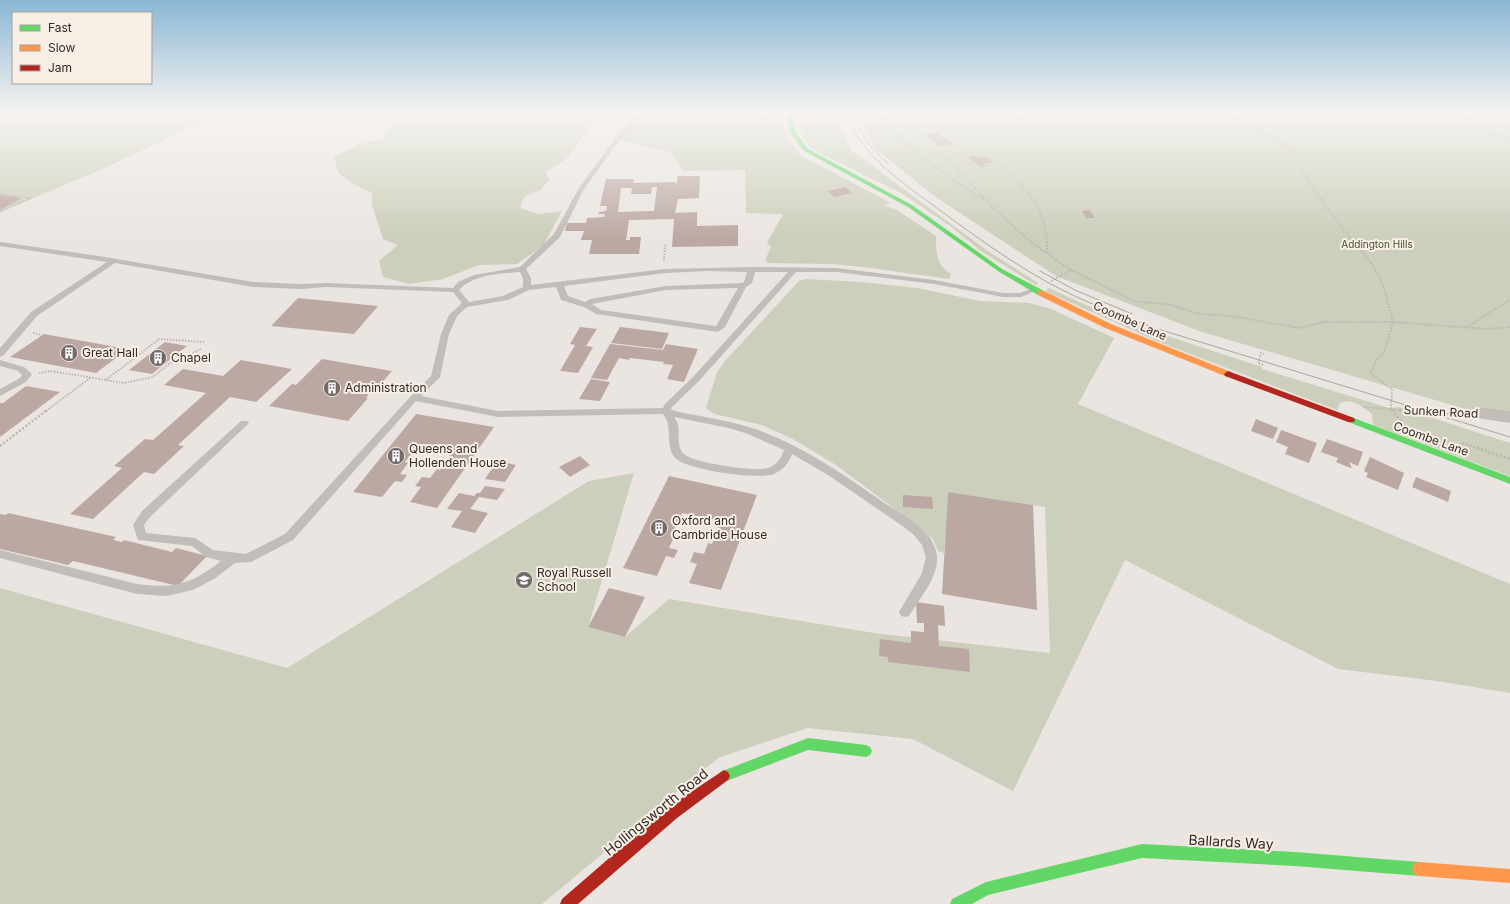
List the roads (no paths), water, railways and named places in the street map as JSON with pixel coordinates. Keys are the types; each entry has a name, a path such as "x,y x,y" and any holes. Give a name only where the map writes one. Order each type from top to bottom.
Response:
{"main road":[{"name":"Coombe Lane","path":"812,153 910,206 1000,270 1034,290 1108,326 1182,356 1510,481"},
{"name":"Hollingsworth Road","path":"567,904 672,813 723,776 808,744 866,752"},
{"name":"Ballards Way","path":"957,904 986,889 1142,852 1295,859 1510,876"}],"street":[{"name":"Sunken Road","path":"1484,414 1510,417"}],"lane":[{"path":"455,290 458,286 482,275 522,270 557,235 581,189 607,153"},
{"path":"0,244 269,285 326,285 455,290 465,302 465,305"},
{"path":"0,354 34,314 113,261"},
{"path":"244,423 146,514 138,525 142,537 195,542 210,554 247,559 289,537 414,398 435,377 445,334 453,315 465,305 495,300 523,291 527,288 665,271 752,269 830,270 867,272 934,282 1003,295 1021,296 1034,290"},
{"path":"559,283 564,298 587,305 599,312 718,329 721,327 743,286 748,283 752,269"},
{"path":"522,270 527,278 527,288"},
{"path":"666,411 668,406 696,379 794,270"},
{"path":"587,305 590,301 666,288 743,286"},
{"path":"0,364 21,369 26,374 23,380 0,393"},
{"path":"414,398 498,414 666,411 682,416 732,425 789,449 831,470 917,531 931,550 930,570 904,612"},
{"path":"666,411 673,424 676,451 684,460 744,472 761,473 771,471 786,460 789,449"},
{"path":"0,554 158,593 179,591 196,585 233,558"}],"tram line":[{"path":"871,153 898,179 954,221 1021,267 1062,290 1130,319 1158,329 1510,437"},
{"path":"877,153 888,164"},
{"path":"1040,271 1075,290 1132,314"}],"place":[{"name":"Great Hall","path":"69,353"},
{"name":"Chapel","path":"158,358"},
{"name":"Administration","path":"332,388"},
{"name":"Queens and Hollenden House","path":"396,456"},
{"name":"Oxford and Cambride House","path":"659,528"},
{"name":"Royal Russell School","path":"524,580"}],"park label":[{"name":"Addington Hills","path":"1377,244"}]}
